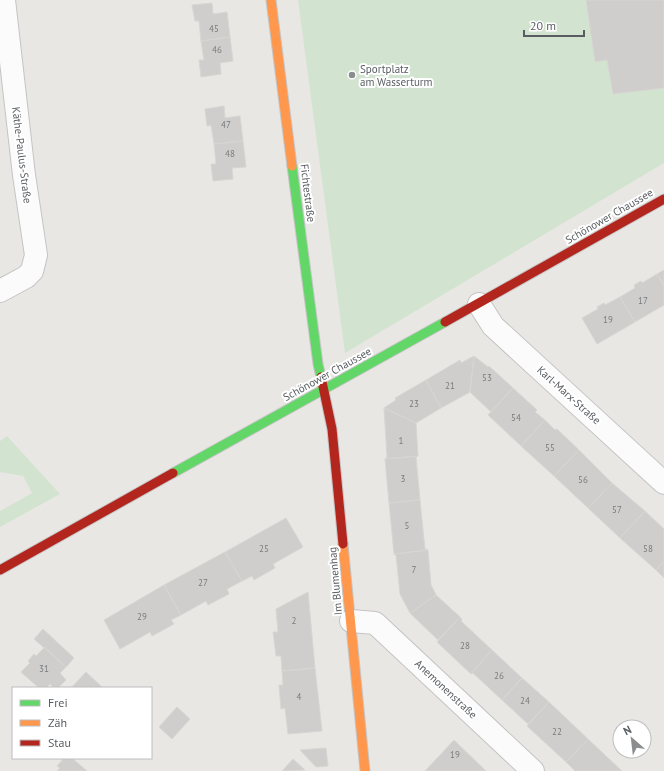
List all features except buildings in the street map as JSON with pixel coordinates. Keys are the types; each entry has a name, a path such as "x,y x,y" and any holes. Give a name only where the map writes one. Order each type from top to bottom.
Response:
{"street":[{"name":"Käthe-Paulus-Straße","path":"0,291 26,277 32,271 36,255 24,175 4,0"},
{"name":"Fichtestraße","path":"271,0 318,364 325,390"},
{"name":"Schönower Chaussee","path":"0,570 479,304 664,199"},
{"name":"Karl-Marx-Straße","path":"479,304 493,326 664,483"},
{"name":"Im Blumenhag","path":"325,390 328,419 332,429 365,771"},
{"name":"Anemonenstraße","path":"351,621 375,623 533,771"}],"green space":[{"path":"298,0 664,0 664,163 345,353"},
{"path":"7,436 60,494 0,527 0,511 32,493 23,476 0,472 0,441"}],"traffic: fast":[{"path":"292,166 318,364 321,377"},
{"path":"173,473 445,322"}],"traffic: slow":[{"path":"271,0 292,166"},
{"path":"343,544 365,771"}],"traffic: jam":[{"path":"445,322 664,199"},
{"path":"321,377 332,429 343,544"},
{"path":"0,570 173,473"}],"place":[{"name":"Sportplatz am Wasserturm","path":"352,75"}]}
